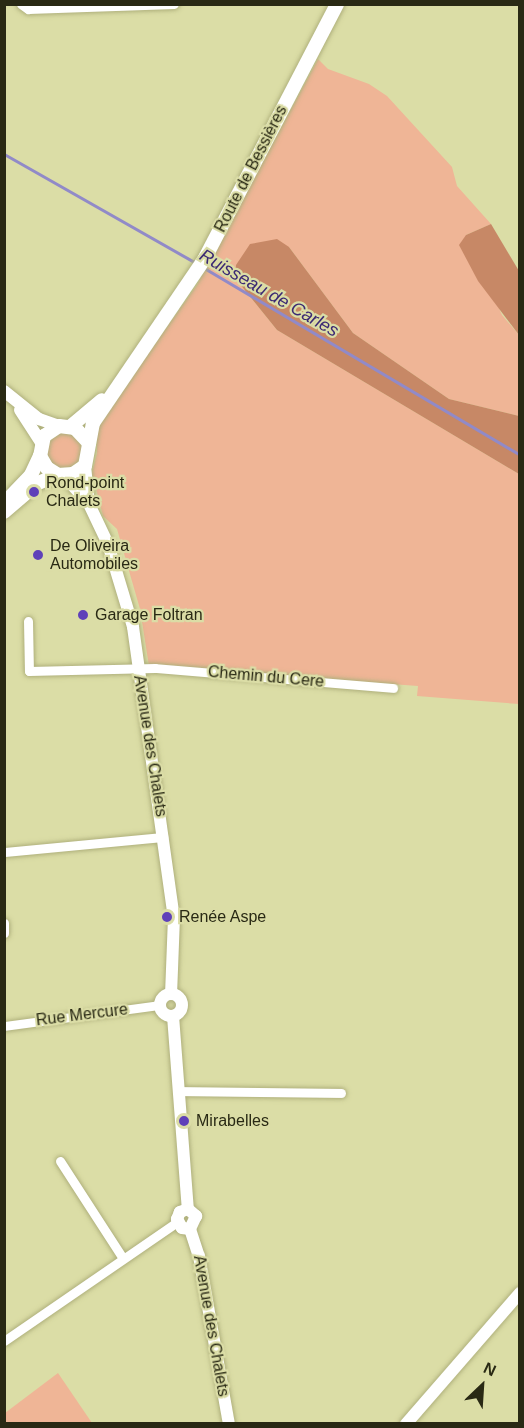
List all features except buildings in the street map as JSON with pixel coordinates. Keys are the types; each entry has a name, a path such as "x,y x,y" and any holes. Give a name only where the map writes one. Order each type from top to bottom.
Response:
{"main road":[{"name":"Route de Bessières","path":"85,465 93,423 205,258 337,4"},
{"name":"Route de Bessières","path":"4,503 31,475 40,449 65,426 115,388"},
{"path":"65,426 84,434 89,443"},
{"path":"40,449 47,468 61,475"},
{"path":"4,512 38,483 85,465"}],"street":[{"path":"21,4 28,9 174,4"},
{"path":"9,395 39,419 65,426"},
{"path":"9,395 40,449"},
{"name":"Avenue des Chalets","path":"85,465 89,504 125,592 164,837 174,917 171,994 181,1002 181,1009 173,1016 177,1091 188,1209 196,1216 190,1229 199,1256 229,1424"},
{"name":"Avenue des Chalets","path":"61,475 89,504"},
{"name":"Chemin du Cere","path":"28,621 29,671 138,667 393,688"},
{"path":"4,852 164,837"},
{"path":"4,923 4,933"},
{"path":"171,994 160,1005 166,1014 173,1016"},
{"name":"Rue Mercure","path":"4,1026 160,1005"},
{"path":"177,1091 341,1093"},
{"path":"60,1161 69,1179 122,1257"},
{"path":"4,1341 171,1224 180,1212 188,1209"},
{"path":"171,1224 190,1229"},
{"path":"406,1424 519,1293"}],"shaded area":[{"path":"318,59 328,69 369,84 387,96 452,167 457,186 491,224 466,235 502,315 519,335 519,416 449,399 353,333 289,247 246,256 236,265 235,278 277,330 519,474 519,704 417,696 418,686 149,666 140,609 117,529 103,516 92,473 97,453 97,425 197,285"},
{"path":"491,224 519,271 519,335 478,281 459,245 466,235"},
{"path":"277,239 289,247 353,333 449,399 519,416 519,474 277,330 235,278 236,265 250,244"},
{"path":"56,433 73,433 84,446 80,463 65,471 49,463 45,446"},
{"path":"58,1373 92,1423 5,1422 5,1413"}],"waterway":[{"name":"Ruisseau de Carles","path":"4,154 196,263"},
{"name":"Ruisseau de Carles","path":"204,268 520,455"}],"place":[{"name":"Rond-point Chalets","path":"34,492"},
{"name":"De Oliveira Automobiles","path":"38,555"},
{"name":"Garage Foltran","path":"83,615"},
{"name":"Renée Aspe","path":"167,917"},
{"name":"Mirabelles","path":"184,1121"}]}
